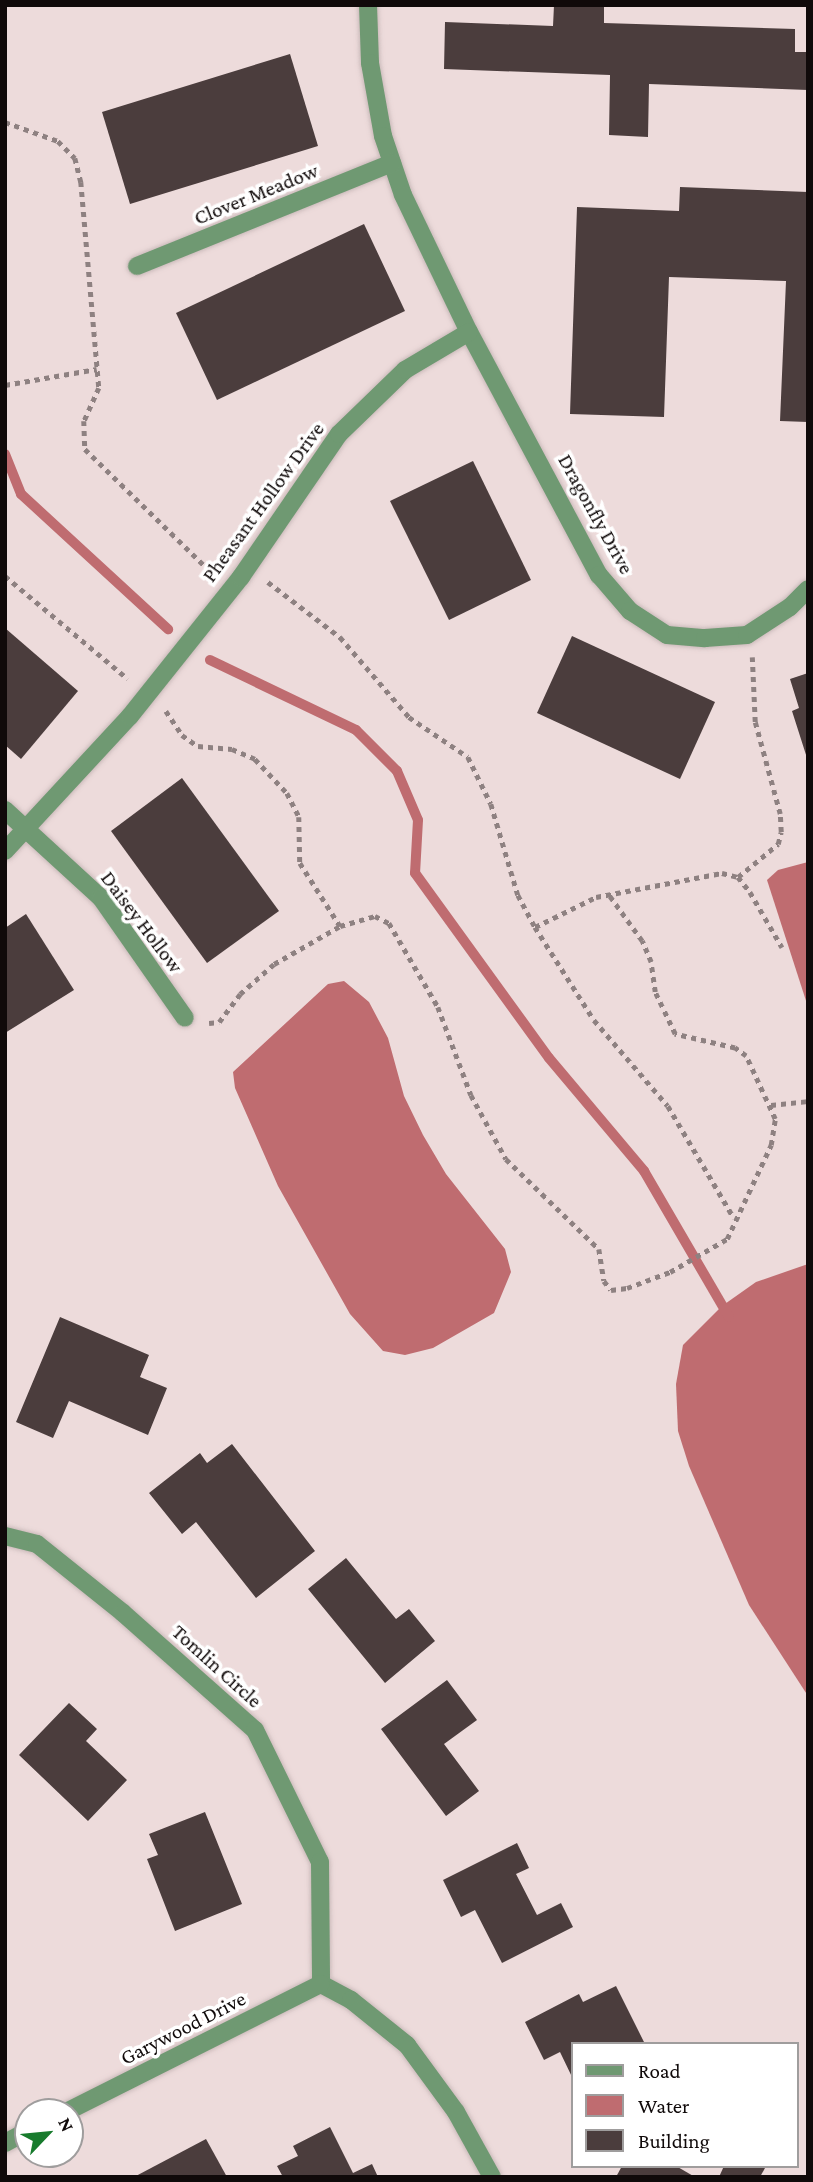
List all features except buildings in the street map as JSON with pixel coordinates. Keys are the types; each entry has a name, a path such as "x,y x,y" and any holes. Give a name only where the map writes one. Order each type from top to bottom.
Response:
{"street":[{"path":"368,5 370,63 392,163 425,243 469,332"},
{"name":"Clover Meadow","path":"137,266 392,163"},
{"name":"Dragonfly Drive","path":"469,332 599,575 630,611 667,635 747,635"},
{"name":"Pheasant Hollow Drive","path":"5,850 29,829 130,716 240,577 339,434 405,370 469,332"},
{"path":"747,635 790,607 808,589"},
{"path":"5,810 29,829"},
{"name":"Daisey Hollow","path":"29,829 101,898 185,1018"},
{"name":"Tomlin Circle","path":"5,1536 37,1544 123,1613 255,1730 320,1862 321,1984"},
{"path":"321,1984 351,2000 407,2045 456,2112 492,2177"},
{"name":"Garywood Drive","path":"84,2103 321,1984"}],"path":[{"path":"5,122 58,141 75,158 90,262 89,313 99,388 84,421 85,449 214,575"},
{"path":"5,385 97,369"},
{"path":"5,576 129,680"},
{"path":"261,578 340,638 409,717 468,757 491,804 518,895 535,927 594,1020 668,1107 734,1218"},
{"path":"738,877 778,844 781,832 780,814 755,722 752,653 747,635"},
{"path":"163,707 182,735 198,746 232,749 255,759 287,793 299,817 300,863 340,926"},
{"path":"535,927 608,894 722,873 738,877 782,947"},
{"path":"185,1018 219,1022 240,994 274,964 340,926 375,916 389,923 438,1007 471,1095 506,1159 599,1249 604,1281 611,1290 670,1272 727,1240 734,1218 771,1146 775,1119 771,1105 752,1076 746,1056 735,1048 675,1034 655,992 651,962 642,941 608,894"},
{"path":"771,1105 808,1101"}],"water":[{"path":"808,862 808,1007 767,880 778,870"},
{"path":"344,981 369,1002 388,1038 404,1096 423,1135 446,1174 505,1249 511,1272 494,1313 433,1348 405,1355 383,1351 350,1314 278,1186 235,1088 233,1072 328,984"},
{"path":"808,1264 808,1696 749,1605 689,1466 678,1431 676,1384 683,1345 722,1306 756,1282"}],"waterway":[{"path":"5,454 21,494 168,629"},
{"path":"210,660 356,730 397,771 418,820 415,873 549,1058 644,1171 729,1317"}]}
